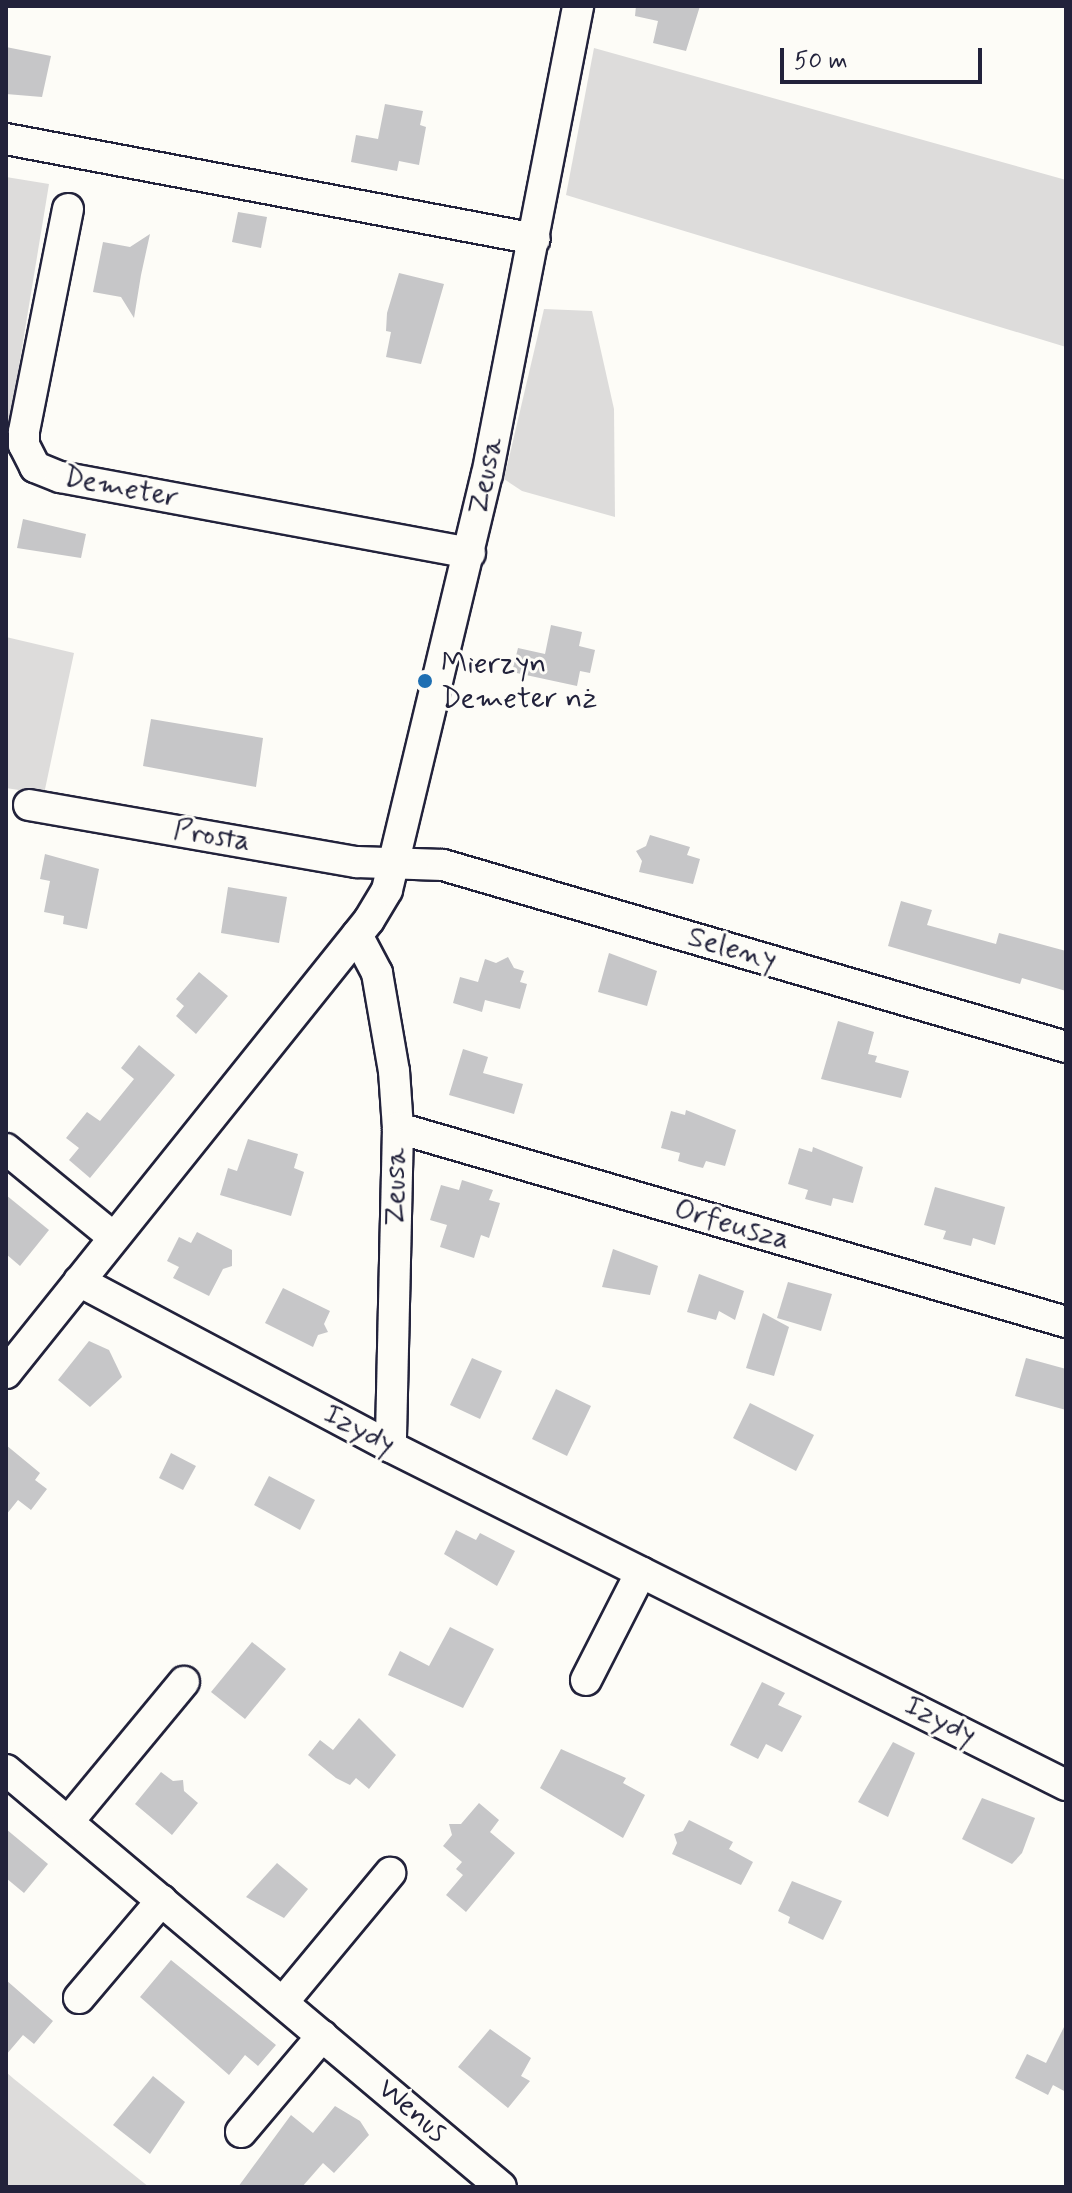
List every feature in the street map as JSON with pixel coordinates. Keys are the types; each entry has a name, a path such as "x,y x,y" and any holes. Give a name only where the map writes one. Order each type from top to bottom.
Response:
{"street":[{"name":"Zeusa","path":"6,1373 381,902 395,863 470,553 535,239 578,6"},
{"path":"6,139 535,239"},
{"name":"Demeter","path":"68,209 24,432 24,445 35,467 60,477 470,553"},
{"name":"Prosta","path":"29,805 357,862 395,863"},
{"name":"Seleny","path":"395,863 443,865 1066,1047"},
{"name":"Zeusa","path":"357,935 372,958 383,1001 398,1128 391,1447"},
{"name":"Orfeusza","path":"398,1128 1066,1322"},
{"path":"6,1149 113,1237"},
{"name":"Izydy","path":"79,1281 391,1447 1066,1785"},
{"path":"586,1680 641,1572"},
{"path":"68,1822 184,1682"},
{"name":"Wenus","path":"10,1782 68,1822 501,2187"},
{"path":"283,2002 390,1873"},
{"path":"79,1998 162,1900"},
{"path":"241,2132 322,2036"}],"shaded area":[{"path":"594,48 1066,180 1066,347 566,195"},
{"path":"6,177 49,184 6,445"},
{"path":"544,309 592,311 614,409 615,517 522,491 504,479"},
{"path":"6,637 74,653 44,794 6,788"},
{"path":"6,2072 14,2079 149,2187 6,2187"}],"building":[{"path":"636,6 700,6 686,51 653,43 658,21 635,16"},
{"path":"6,47 51,56 42,97 6,94"},
{"path":"385,104 423,111 420,125 426,127 419,165 399,161 397,171 351,162 356,135 378,139"},
{"path":"238,212 267,217 261,248 232,242"},
{"path":"150,234 134,318 121,297 93,292 103,242 130,247"},
{"path":"399,273 444,284 421,364 386,357 391,332 386,331 387,313"},
{"path":"23,519 86,534 81,558 17,548"},
{"path":"551,625 582,632 579,646 595,650 590,673 580,671 577,686 512,672 518,648 545,654"},
{"path":"151,719 263,738 256,787 143,766"},
{"path":"650,835 690,847 687,855 700,859 693,884 639,872 642,861 636,851 646,846"},
{"path":"45,854 99,869 87,929 63,924 64,916 44,912 50,881 40,879"},
{"path":"228,887 287,897 279,943 221,933"},
{"path":"901,901 932,910 927,925 996,944 999,933 1066,951 1066,991 1022,978 1020,984 888,946"},
{"path":"609,953 657,971 647,1006 598,992"},
{"path":"508,957 514,968 524,971 520,982 527,984 520,1009 485,1000 482,1012 453,1003 460,977 478,982 485,959 496,963"},
{"path":"199,972 228,996 196,1034 176,1016 184,1006 176,999"},
{"path":"838,1021 874,1032 868,1054 877,1056 875,1062 909,1071 901,1098 821,1079"},
{"path":"139,1045 175,1075 90,1178 69,1160 79,1148 66,1138 87,1112 100,1121 134,1079 121,1068"},
{"path":"463,1049 488,1057 483,1073 523,1084 514,1114 449,1095"},
{"path":"686,1110 736,1130 725,1166 706,1161 703,1168 691,1165 678,1161 680,1153 661,1148 671,1111 685,1115"},
{"path":"248,1139 298,1154 294,1168 304,1172 291,1216 220,1195 228,1168 237,1171"},
{"path":"813,1147 863,1167 853,1203 833,1198 831,1206 805,1199 808,1190 788,1184 799,1148 812,1152"},
{"path":"462,1180 493,1190 489,1200 500,1203 489,1238 481,1235 474,1258 440,1247 447,1225 430,1220 441,1185 459,1190"},
{"path":"935,1187 1005,1207 995,1245 973,1238 971,1246 943,1239 946,1231 924,1225"},
{"path":"6,1195 49,1230 20,1266 6,1254"},
{"path":"197,1232 232,1250 232,1266 223,1269 209,1296 173,1278 179,1267 167,1261 179,1237 191,1243"},
{"path":"613,1249 658,1266 650,1295 602,1287"},
{"path":"699,1274 744,1291 735,1320 719,1311 716,1320 687,1312"},
{"path":"788,1282 832,1294 821,1331 777,1318"},
{"path":"283,1288 330,1311 324,1324 328,1332 318,1335 313,1347 265,1323"},
{"path":"763,1313 789,1327 774,1376 746,1368"},
{"path":"89,1341 109,1350 122,1377 90,1407 58,1380"},
{"path":"472,1358 502,1371 480,1419 450,1405"},
{"path":"1026,1358 1066,1369 1066,1410 1015,1396"},
{"path":"556,1389 591,1406 567,1456 532,1439"},
{"path":"750,1403 814,1435 796,1471 733,1438"},
{"path":"6,1445 40,1473 35,1480 47,1489 31,1510 18,1500 6,1515"},
{"path":"171,1453 196,1466 183,1490 159,1478"},
{"path":"269,1476 315,1500 300,1530 254,1505"},
{"path":"456,1530 476,1540 480,1533 515,1551 497,1586 444,1554"},
{"path":"450,1627 494,1649 463,1708 388,1675 400,1651 429,1666"},
{"path":"252,1642 286,1669 245,1719 211,1692"},
{"path":"762,1682 785,1693 778,1705 802,1716 782,1752 766,1744 758,1759 730,1745"},
{"path":"359,1718 396,1755 369,1789 356,1778 350,1785 336,1778 308,1755 320,1740 333,1750"},
{"path":"893,1742 915,1753 888,1817 858,1802"},
{"path":"561,1749 626,1778 623,1783 645,1795 623,1838 540,1788"},
{"path":"161,1772 173,1781 183,1780 184,1791 198,1803 172,1835 135,1804"},
{"path":"982,1798 1035,1818 1022,1853 1012,1864 962,1839"},
{"path":"479,1803 499,1820 490,1832 515,1853 466,1912 446,1895 463,1875 456,1869 462,1862 443,1846 452,1835 449,1824 461,1824"},
{"path":"689,1820 733,1842 729,1849 753,1862 741,1885 672,1854 677,1843 674,1834 683,1831"},
{"path":"6,1829 48,1864 24,1893 6,1878"},
{"path":"277,1863 308,1889 284,1918 246,1897"},
{"path":"792,1881 842,1901 823,1940 788,1923 790,1917 778,1911"},
{"path":"171,1960 276,2045 258,2066 245,2055 229,2075 140,1997"},
{"path":"6,1980 53,2021 34,2044 23,2035 6,2055"},
{"path":"1066,2023 1066,2092 1053,2085 1048,2095 1015,2078 1027,2054 1046,2063"},
{"path":"490,2029 531,2058 521,2076 530,2081 508,2108 458,2067"},
{"path":"153,2076 185,2102 150,2154 113,2125"},
{"path":"335,2106 360,2121 369,2135 334,2173 323,2163 302,2187 238,2187 291,2115 313,2133"}],"place":[{"name":"Mierzyn Demeter nż","path":"425,681"}]}
